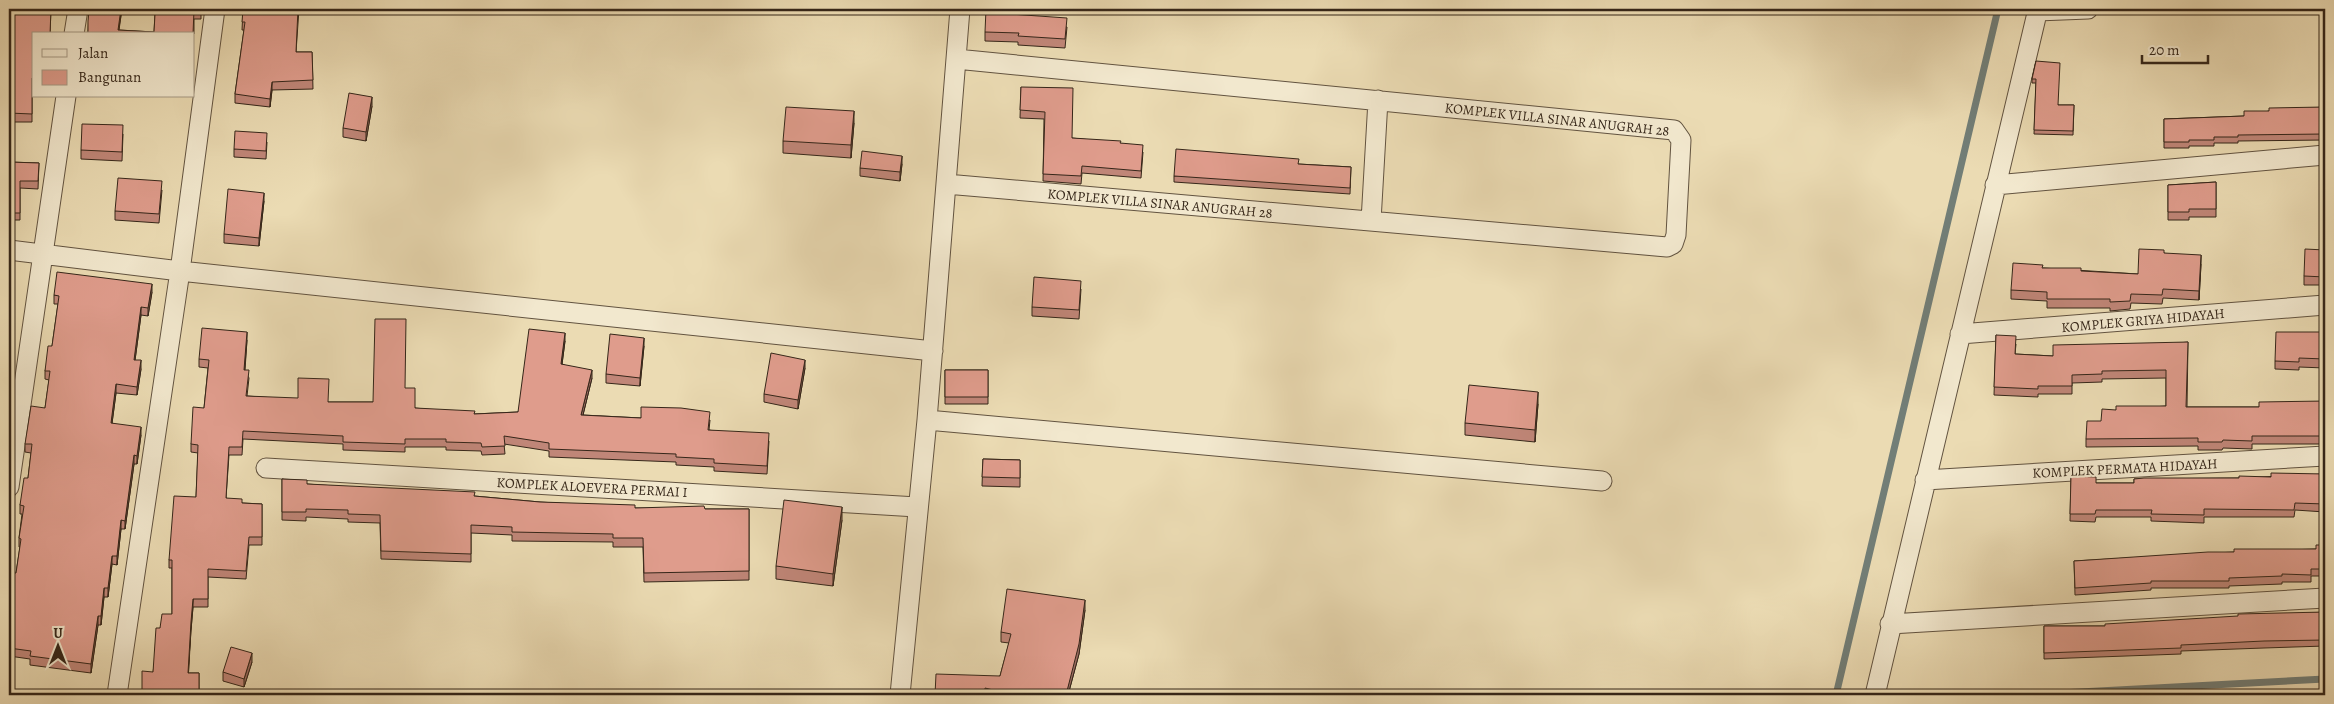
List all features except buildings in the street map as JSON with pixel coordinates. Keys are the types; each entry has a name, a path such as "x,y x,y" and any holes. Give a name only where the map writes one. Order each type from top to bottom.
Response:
{"street":[{"path":"74,32 78,9"},
{"path":"117,695 180,271 215,9"},
{"path":"900,695 927,420 960,9"},
{"path":"1875,695 1890,624 2038,10 2088,9"},
{"name":"KOMPLEK VILLA SINAR ANUGRAH 28","path":"946,184 1667,247 1673,244 1676,235 1681,140 1674,130 956,59"},
{"path":"9,488 66,98"},
{"path":"1371,221 1378,100"},
{"path":"1996,186 2325,155"},
{"path":"9,250 180,271 932,351"},
{"name":"KOMPLEK GRIYA HIDAYAH","path":"1960,334 2325,305"},
{"path":"927,420 1602,482"},
{"name":"KOMPLEK PERMATA HIDAYAH","path":"1925,480 2325,456"},
{"name":"KOMPLEK ALOEVERA PERMAI I","path":"266,468 917,507"},
{"path":"1890,624 2325,598"}],"waterway":[{"path":"1836,695 1998,9"},
{"path":"2021,695 2325,679"}]}
